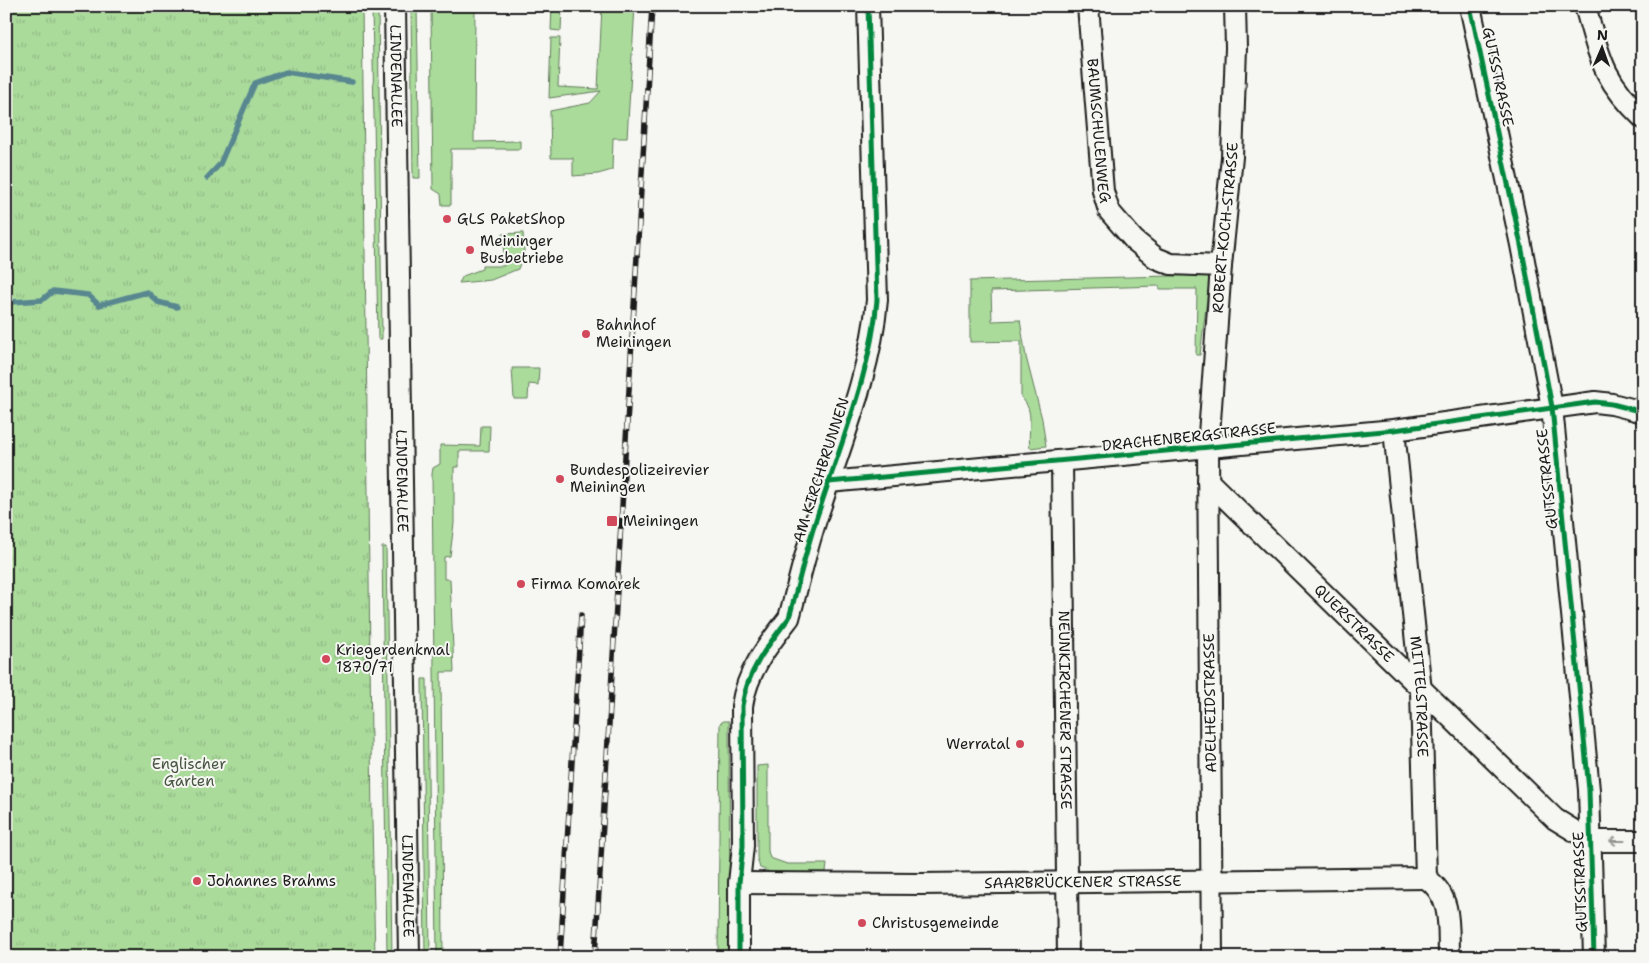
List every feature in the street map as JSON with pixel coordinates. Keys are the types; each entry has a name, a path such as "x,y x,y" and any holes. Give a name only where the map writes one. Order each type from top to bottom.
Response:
{"street":[{"name":"LINDENALLEE","path":"395,6 409,957"},
{"name":"AM KIRCHBRUNNEN","path":"739,957 739,883 743,846 742,706 744,690 754,668 789,618 828,482 865,366 875,320 877,300 868,6"},
{"name":"BAUMSCHULENWEG","path":"1088,6 1103,192 1109,211 1134,240 1156,258 1171,264 1221,266"},
{"name":"ROBERT-KOCH-STRASSE","path":"1208,448 1221,266 1232,156 1236,48 1235,6"},
{"name":"GUTSSTRASSE","path":"1470,6 1521,245 1552,408 1574,626 1591,841 1594,957"},
{"path":"1585,6 1603,69 1622,98 1643,118"},
{"name":"DRACHENBERGSTRASSE","path":"828,482 1394,430 1595,402 1612,404 1643,412"},
{"name":"MITTELSTRASSE","path":"1394,430 1421,691 1426,878"},
{"name":"ADELHEIDSTRASSE","path":"1208,448 1212,957"},
{"name":"NEUNKIRCHENER STRASSE","path":"1062,462 1068,957"},
{"name":"QUERSTRASSE","path":"1208,481 1421,691 1555,819 1591,841"},
{"path":"1591,841 1643,841"},
{"path":"1426,878 1436,884 1445,900 1449,957"},
{"name":"SAARBRÜCKENER STRASSE","path":"739,883 922,884 1426,878"}],"green space":[{"name":"Englischer Garten","path":"6,6 362,6 375,957 6,957"},
{"path":"372,6 378,6 382,339 378,339"},
{"path":"411,6 417,6 420,178 413,178"},
{"path":"431,6 475,6 474,142 520,141 520,149 451,149 451,205 442,205 441,194 433,189"},
{"path":"552,6 562,6 561,31 551,30"},
{"path":"602,6 635,6 627,138 613,138 612,170 598,174 573,176 573,158 551,158 550,111 590,103 601,91 549,98 551,38 560,38 558,87 598,89"},
{"path":"523,233 524,252 518,269 491,280 459,283 463,276 482,269 482,266 504,266 503,234"},
{"path":"1210,275 1200,355 1196,355 1197,289 1160,289 1159,286 991,291 992,321 1020,320 1026,357 1042,419 1046,446 1030,448 1030,415 1026,403 1021,397 1021,341 970,342 970,281"},
{"path":"512,368 539,368 538,385 529,384 528,399 514,399"},
{"path":"481,426 490,426 489,451 459,451 459,467 454,467 454,523 450,556 444,557 444,579 450,579 454,672 441,672 443,957 437,957 432,474 433,468 440,464 440,445 480,446"},
{"path":"382,547 386,547 392,957 387,957"},
{"path":"422,679 427,679 430,957 425,957"},
{"path":"729,721 730,957 718,957 720,723"},
{"path":"768,765 768,851 770,858 787,864 827,864 826,872 773,873 760,868 757,858 757,766"}],"waterway":[{"path":"207,178 220,164 255,83 286,72 352,82"},
{"path":"11,302 42,300 53,291 88,295 99,305 147,292 158,302 177,307"}],"railway":[{"path":"595,957 652,6"},
{"path":"560,957 581,615"}],"cycle path":[{"path":"739,957 739,883 743,846 742,706 748,681 760,659 789,618 813,530 855,404 874,326 877,300 868,6"},
{"path":"1470,6 1521,245 1552,407 1589,790 1594,957"},
{"path":"829,482 1394,430 1595,402 1612,404 1643,412"}],"place":[{"name":"GLS PaketShop","path":"447,219"},
{"name":"Meininger Busbetriebe","path":"470,250"},
{"name":"Bahnhof Meiningen","path":"586,334"},
{"name":"Bundespolizeirevier Meiningen","path":"560,479"},
{"name":"Meiningen","path":"612,521"},
{"name":"Firma Komarek","path":"521,584"},
{"name":"Kriegerdenkmal 1870/71","path":"326,659"},
{"name":"Werratal","path":"1020,744"},
{"name":"Johannes Brahms","path":"197,881"},
{"name":"Christusgemeinde","path":"862,923"}]}
